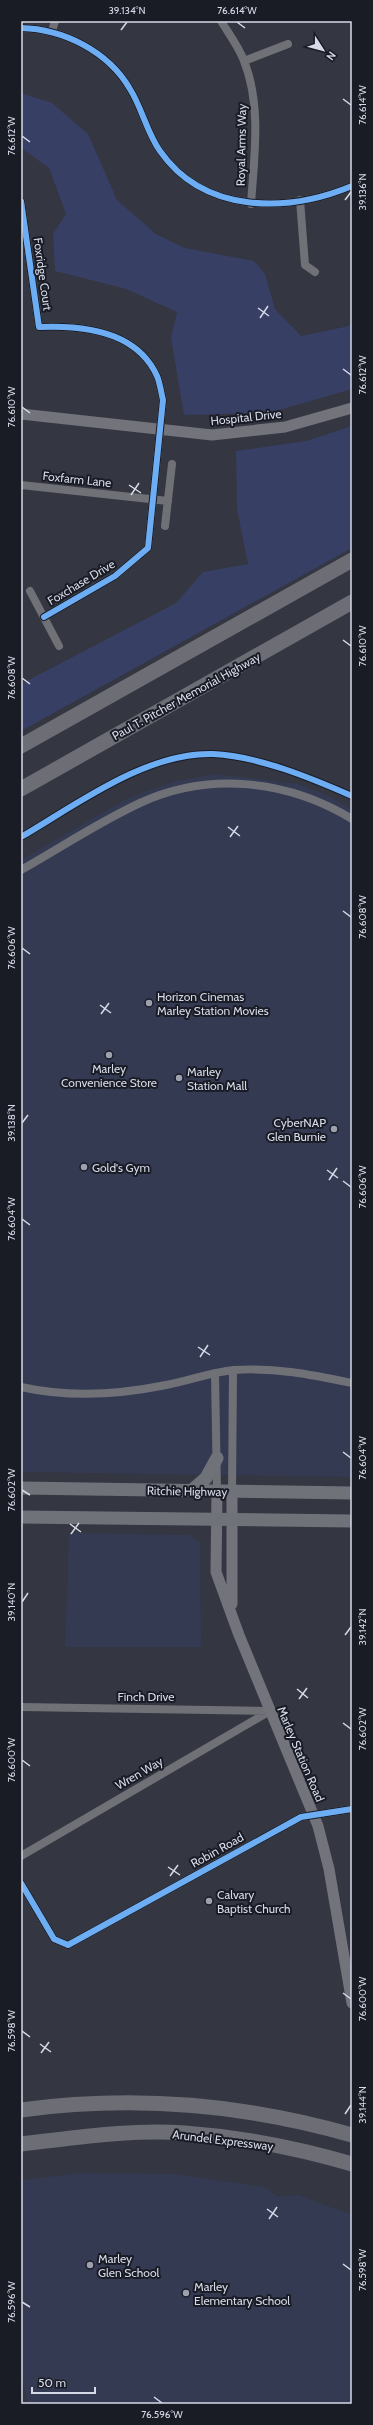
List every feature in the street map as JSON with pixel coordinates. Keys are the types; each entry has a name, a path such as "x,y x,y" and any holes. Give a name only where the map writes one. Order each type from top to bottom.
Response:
{"highway":[{"path":"21,746 352,560"},
{"name":"Paul T. Pitcher Memorial Highway","path":"21,789 352,602"},
{"path":"21,2110 118,2102 194,2105 275,2115 352,2135"},
{"name":"Arundel Expressway","path":"21,2144 103,2134 184,2133 263,2143 352,2164"}],"main road":[{"name":"Hospital Drive","path":"21,414 212,435 246,433 285,426 352,408"},
{"path":"191,1491 206,1478 217,1458"},
{"name":"Ritchie Highway","path":"21,1488 352,1493"},
{"name":"Marley Station Road","path":"217,1491 216,1572 270,1711 315,1815 329,1870 352,2003"},
{"name":"Marley Station Road","path":"232,1492 232,1613"},
{"path":"21,1517 352,1521"}],"street":[{"path":"52,31 55,21"},
{"name":"Royal Arms Way","path":"221,21 244,60 253,103 255,134 251,204"},
{"path":"21,28 52,31 68,37 92,51 120,75 130,88 159,150 177,172 187,180 213,195 251,204 300,200 336,193 352,186"},
{"path":"244,60 288,44"},
{"path":"300,200 305,265 315,272"},
{"name":"Foxridge Court","path":"21,201 39,328 59,326 92,330 119,337 143,354 157,376 163,400 160,430"},
{"name":"Foxchase Drive","path":"44,617 115,576 148,548 160,430"},
{"path":"165,526 172,464"},
{"name":"Foxfarm Lane","path":"21,485 168,501"},
{"name":"Foxchase Drive","path":"30,591 59,646"},
{"path":"21,870 140,803 194,786 238,784 282,789 320,802 352,819"},
{"path":"232,1492 233,1370"},
{"path":"21,1387 69,1395 100,1395 168,1385 233,1370 287,1371 352,1383"},
{"path":"215,1373 217,1491"},
{"name":"Finch Drive","path":"21,1707 270,1711"},
{"name":"Wren Way","path":"21,1856 270,1711"},
{"name":"Robin Road","path":"21,1883 54,1939 68,1945 301,1817 352,1809"}],"shaded area":[{"path":"24,94 52,103 88,134 117,200 156,234 185,248 254,261 265,274 275,309 301,336 349,326 352,322 352,389 269,413 184,415 171,338 177,312 126,289 55,271 53,234 66,214 49,168 21,148 21,95"},
{"path":"352,426 352,548 21,731 21,684 176,603 203,572 248,564 237,509 236,451 306,441"},
{"path":"217,774 298,784 327,795 352,810 352,1477 21,1472 21,860 128,798 176,781"},
{"path":"69,1533 190,1535 200,1543 201,1647 65,1647"},
{"name":"Marley Elementary School","path":"81,2173 173,2174 265,2187 277,2196 299,2195 352,2215 352,2404 28,2404 21,2372 21,2180"}],"cycle path":[{"path":"21,28 37,29 68,38 97,53 110,64 130,89 155,144 160,151 178,172 199,187 223,197 248,202 274,203 301,201 327,195 352,186"},
{"path":"21,201 39,327 73,327 107,334 122,340 136,349 148,361 157,376 163,400 148,548 115,576 44,617"},
{"path":"21,837 112,783 137,771 162,762 188,756 213,754 266,763 302,775 352,796"},
{"path":"21,1883 54,1939 68,1945 301,1817 352,1809"}],"place":[{"name":"Horizon Cinemas Marley Station Movies","path":"149,1003"},
{"name":"Marley Convenience Store","path":"109,1055"},
{"name":"Marley Station Mall","path":"179,1078"},
{"name":"CyberNAP Glen Burnie","path":"334,1129"},
{"name":"Gold's Gym","path":"84,1167"},
{"name":"Calvary Baptist Church","path":"209,1901"},
{"name":"Marley Glen School","path":"90,2265"},
{"name":"Marley Elementary School","path":"186,2293"}]}
